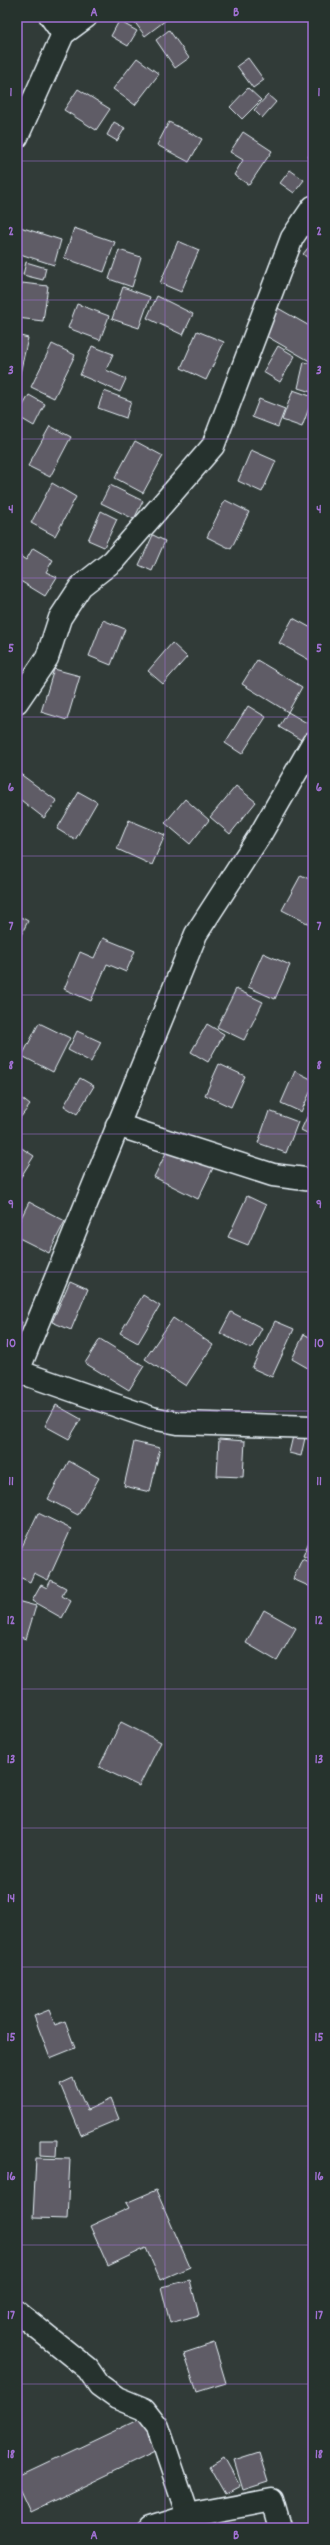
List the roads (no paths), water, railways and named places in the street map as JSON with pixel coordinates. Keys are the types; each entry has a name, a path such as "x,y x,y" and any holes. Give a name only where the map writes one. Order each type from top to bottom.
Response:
{"street":[{"path":"51,17 63,34"},
{"path":"17,138 63,34 86,17"},
{"path":"17,702 47,658 60,618 81,586 113,562 213,446 292,238 313,207"},
{"path":"313,743 260,835 196,934 18,1371 152,1418 178,1423 313,1427"},
{"path":"117,1125 273,1176 313,1180"},
{"path":"17,2312 88,2369 99,2385 117,2398 144,2409 158,2427 191,2522"},
{"path":"150,2528 191,2522 272,2500 280,2528"}]}
